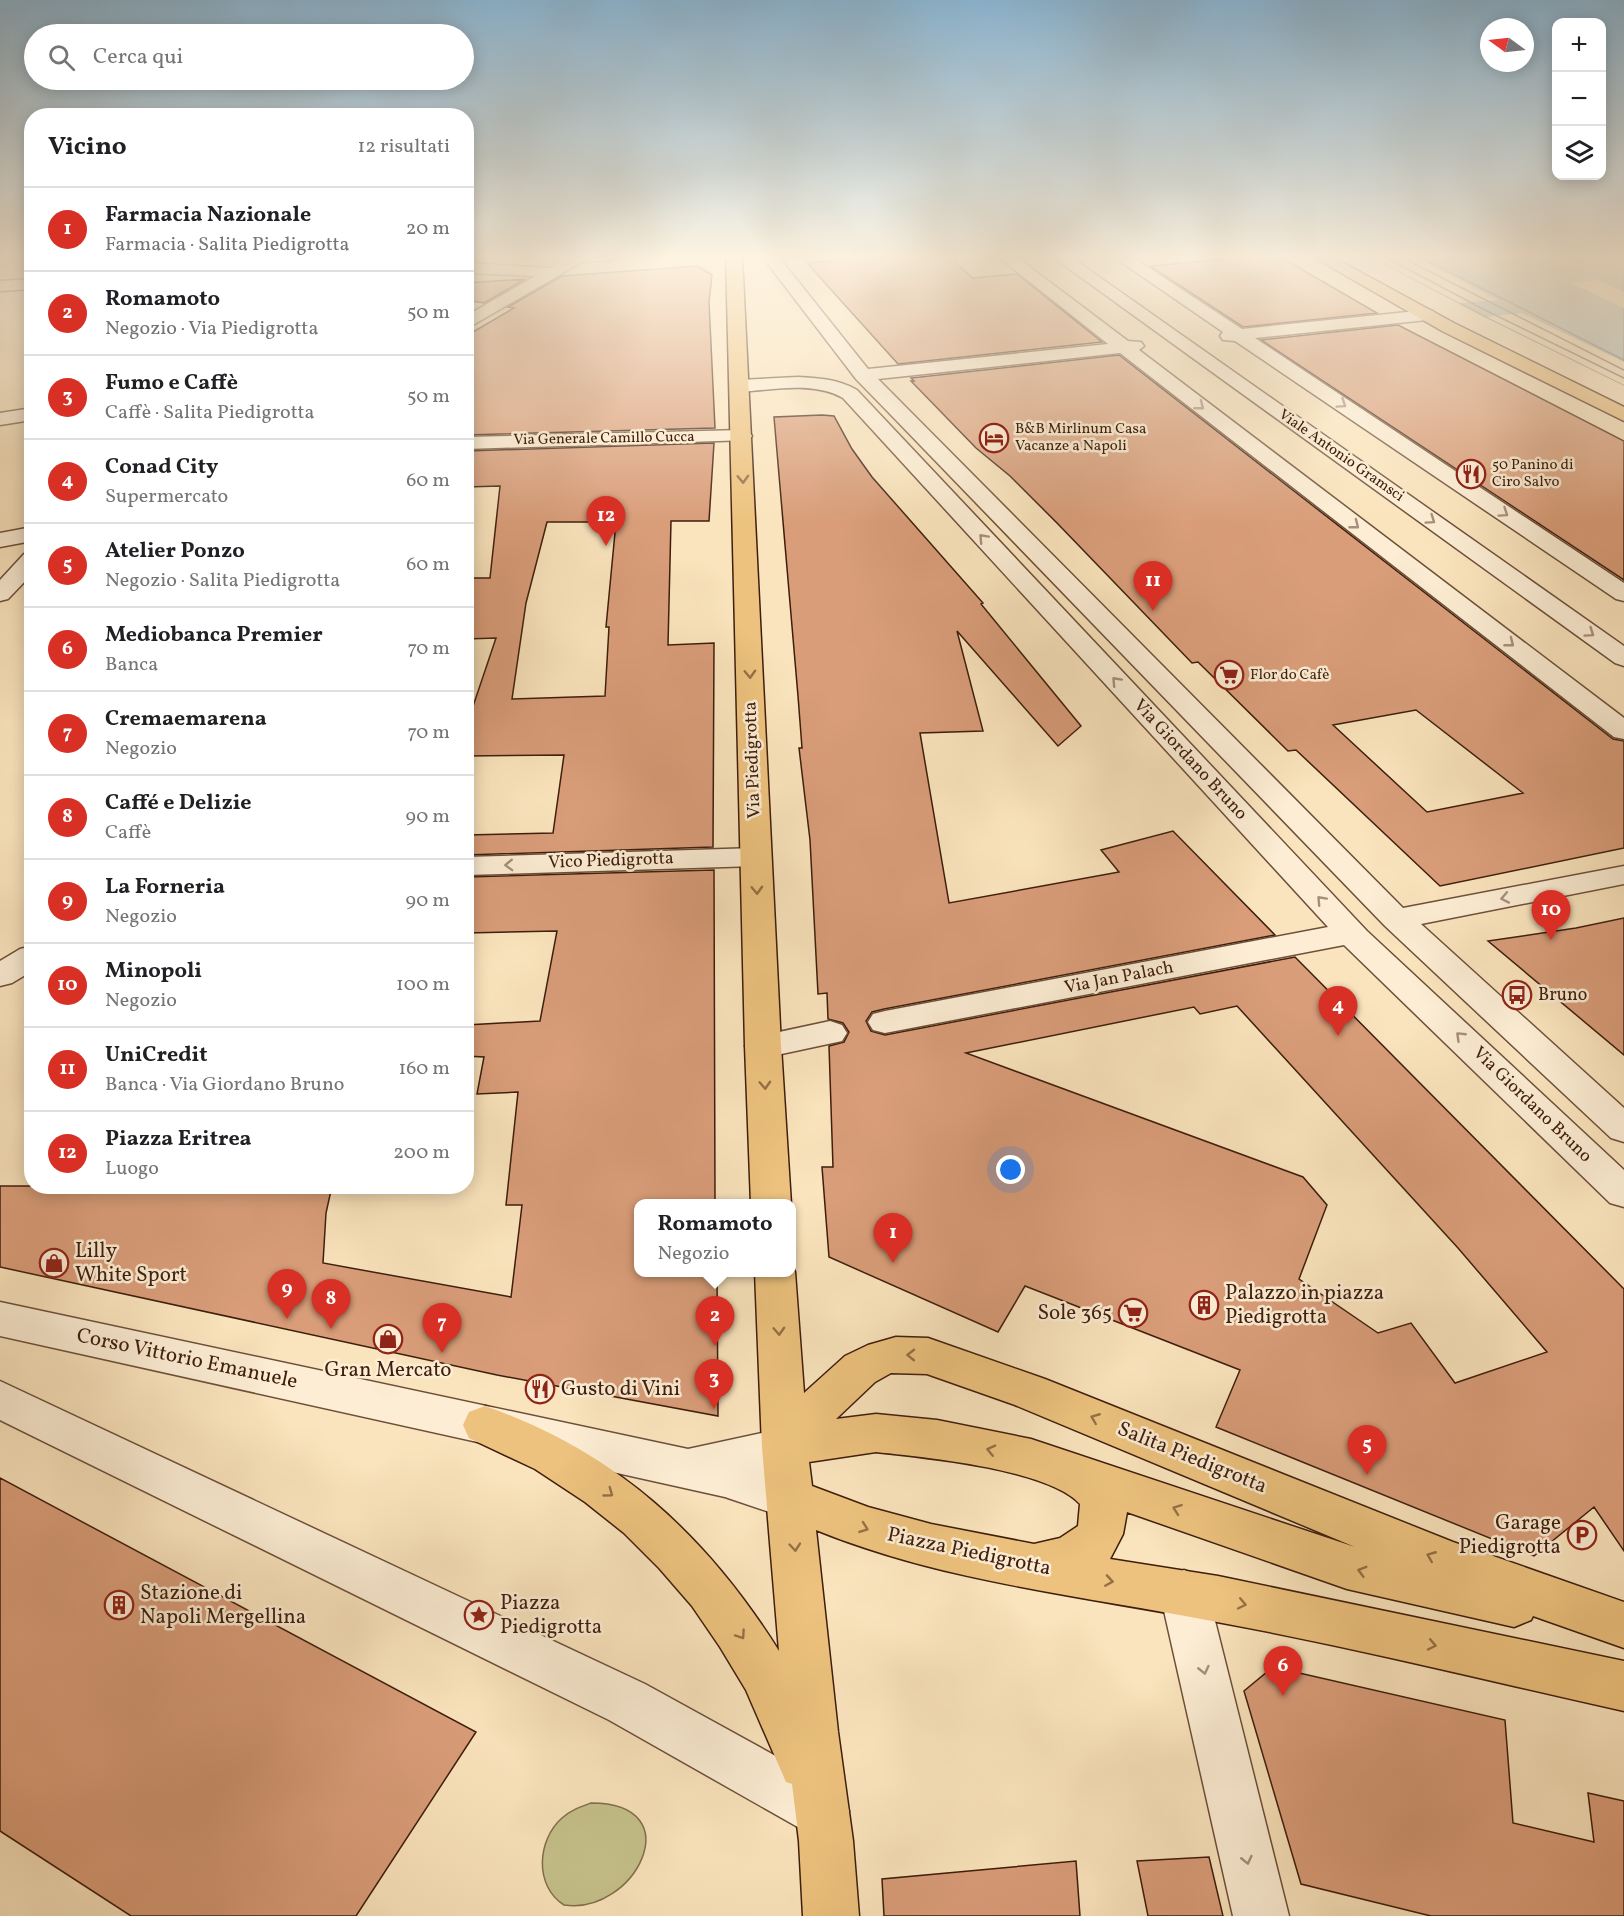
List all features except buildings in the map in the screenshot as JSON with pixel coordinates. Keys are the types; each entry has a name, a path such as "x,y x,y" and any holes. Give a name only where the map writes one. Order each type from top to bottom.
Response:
{"main road":[{"name":"Via Piedigrotta","path":"739,344 763,1046 771,1199"},
{"path":"1485,344 1624,415"},
{"path":"775,1277 784,1447 824,1826 831,1916"},
{"name":"Salita Piedigrotta","path":"784,1447 827,1397 860,1369 884,1357 896,1355 934,1357 1030,1392 1446,1562 1624,1626"},
{"path":"485,1425 527,1443 580,1472 649,1524 687,1563 741,1635 769,1683 796,1741 824,1826"},
{"name":"Salita Piedigrotta","path":"784,1447 851,1435 899,1434 949,1441 1021,1456 1303,1553 1366,1572 1624,1626"},
{"path":"1031,1567 1076,1555 1097,1539 1105,1516 1105,1506 1096,1487 1079,1475"},
{"name":"Piazza Piedigrotta","path":"790,1498 892,1537 1031,1567 1184,1593"},
{"path":"1184,1593 1624,1686"}],"street":[{"path":"839,344 863,375 1396,919 1624,1129"},
{"path":"1121,344 1624,731"},
{"path":"863,375 1146,344"},
{"name":"Viale Antonio Gramsci","path":"1184,344 1624,658"},
{"path":"1253,344 1624,594"},
{"name":"Via Giordano Bruno","path":"740,386 824,384 844,389 1352,933 1624,1193"},
{"path":"0,419 24,415"},
{"name":"Via Generale Camillo Cucca","path":"474,443 742,436"},
{"path":"0,540 24,536"},
{"path":"0,594 24,568"},
{"name":"Vico Piedigrotta","path":"474,866 756,857"},
{"path":"1396,919 1624,876"},
{"name":"Via Jan Palach","path":"885,1023 1352,933"},
{"path":"0,975 24,961"},
{"path":"763,1046 830,1033"},
{"name":"Corso Vittorio Emanuele","path":"0,1319 655,1462"},
{"path":"0,1400 627,1702 824,1826"},
{"name":"Salita Piedigrotta","path":"655,1462 683,1466 702,1465 725,1462 784,1447"},
{"name":"Piazza Piedigrotta","path":"655,1462 742,1481 790,1498"},
{"path":"1184,1593 1261,1916"}],"shaded area":[{"path":"591,1803 622,1808 640,1820 646,1838 642,1858 630,1878 612,1894 589,1904 564,1905 554,1897 544,1875 542,1863 544,1850 554,1827 562,1818"}],"water":[{"path":"1542,344 1624,344 1624,385"}],"pier":[{"path":"1542,344 1587,344 1624,362 1624,385"}],"place":[{"name":"B&B Mirlinum Casa Vacanze a Napoli","path":"994,438"},
{"name":"50 Panino di Ciro Salvo","path":"1471,474"},
{"name":"Piazza Eritrea","path":"606,546"},
{"name":"UniCredit","path":"1153,611"},
{"name":"Flor do Cafè","path":"1229,675"},
{"name":"Minopoli","path":"1551,940"},
{"name":"Bruno","path":"1517,995"},
{"name":"Conad City","path":"1338,1036"},
{"name":"Lilly White Sport","path":"54,1263"},
{"name":"Farmacia Nazionale","path":"893,1263"},
{"name":"Palazzo in piazza Piedigrotta","path":"1204,1305"},
{"name":"Sole 365","path":"1133,1313"},
{"name":"La Forneria","path":"287,1319"},
{"name":"Caffé e Delizie","path":"331,1329"},
{"name":"Gran Mercato","path":"388,1339"},
{"name":"Romamoto","path":"715,1346"},
{"name":"Cremaemarena","path":"442,1353"},
{"name":"Gusto di Vini","path":"540,1389"},
{"name":"Fumo e Caffè","path":"714,1409"},
{"name":"Atelier Ponzo","path":"1367,1475"},
{"name":"Garage Piedigrotta","path":"1582,1535"},
{"name":"Stazione di Napoli Mergellina","path":"119,1605"},
{"name":"Piazza Piedigrotta","path":"479,1615"},
{"name":"Mediobanca Premier","path":"1283,1696"}]}
